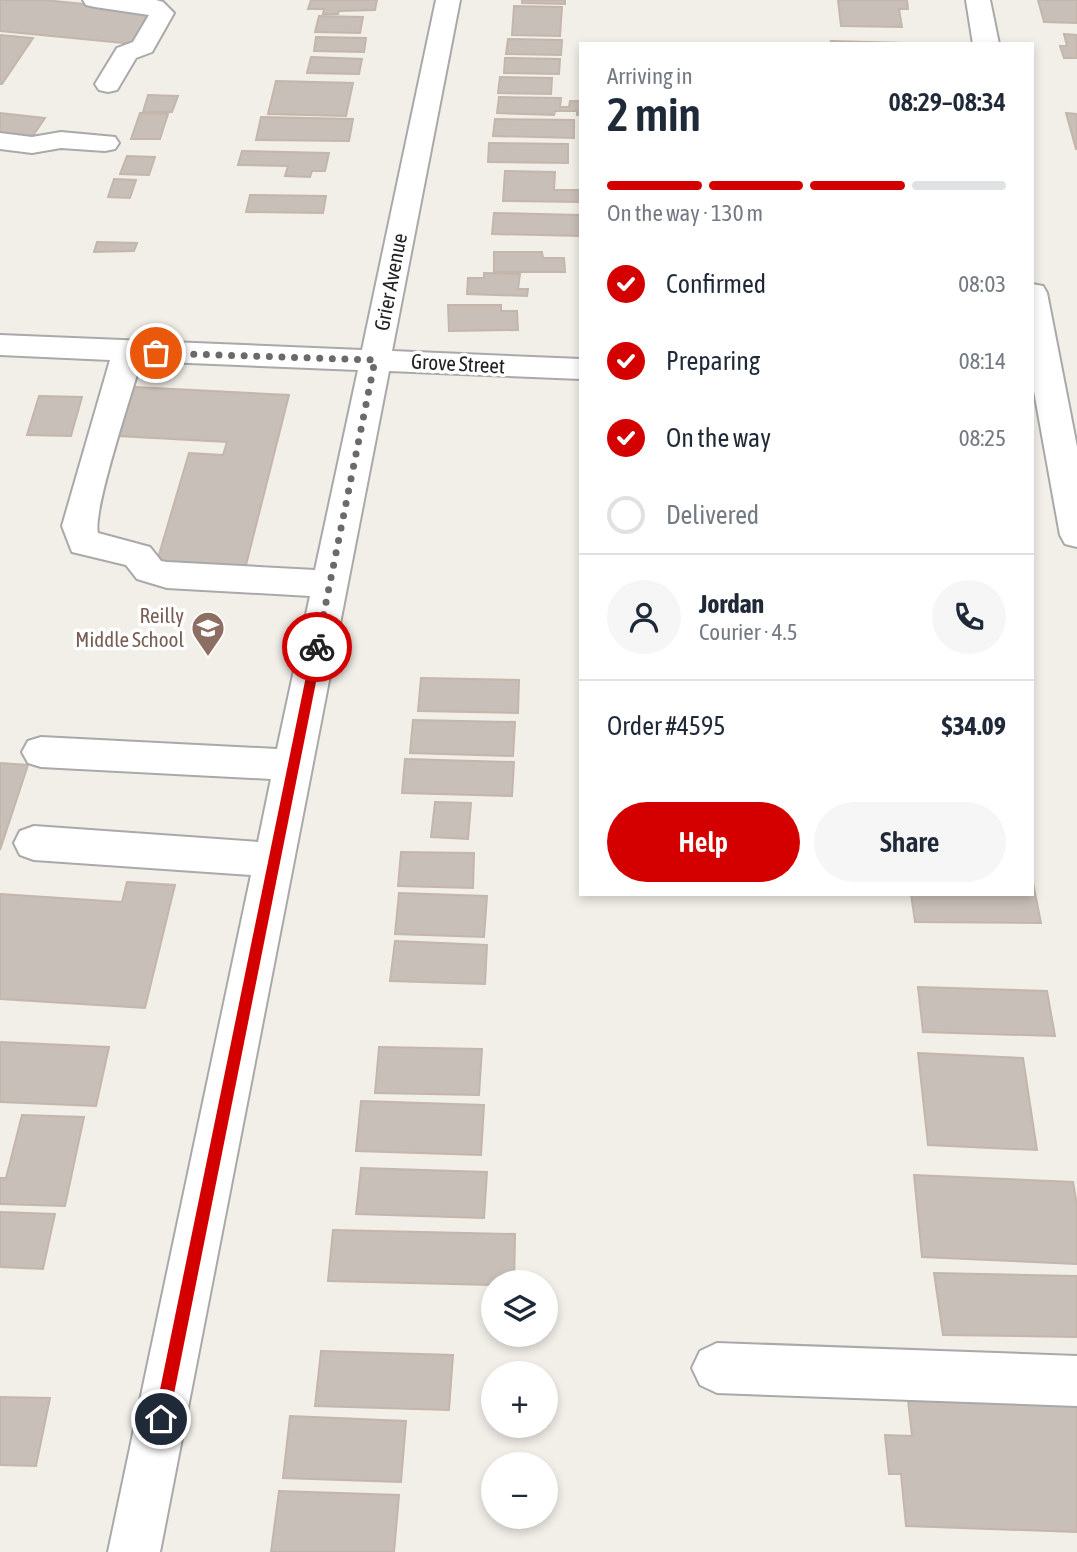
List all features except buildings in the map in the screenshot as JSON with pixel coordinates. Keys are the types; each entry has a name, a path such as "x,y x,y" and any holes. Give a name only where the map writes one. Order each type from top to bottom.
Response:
{"street":[{"path":"95,0 154,7 162,13 143,47 126,53 107,84"},
{"name":"Grier Avenue","path":"134,1552 448,0"},
{"path":"978,0 986,42"},
{"path":"0,141 32,145 61,140 105,143"},
{"path":"1034,302 1053,391 1077,535"},
{"name":"Grove Street","path":"0,345 579,369"},
{"path":"128,352 85,498 79,526 84,543 114,548 138,556 149,570 167,575 330,584"},
{"path":"41,752 293,765"},
{"path":"34,843 274,860"},
{"path":"716,1368 1077,1381"}],"way so far":[{"path":"156,353 375,360 317,647"}],"place":[{"name":"Reilly Middle School","path":"208,658"}],"route":[{"path":"161,1419 317,647"}]}
